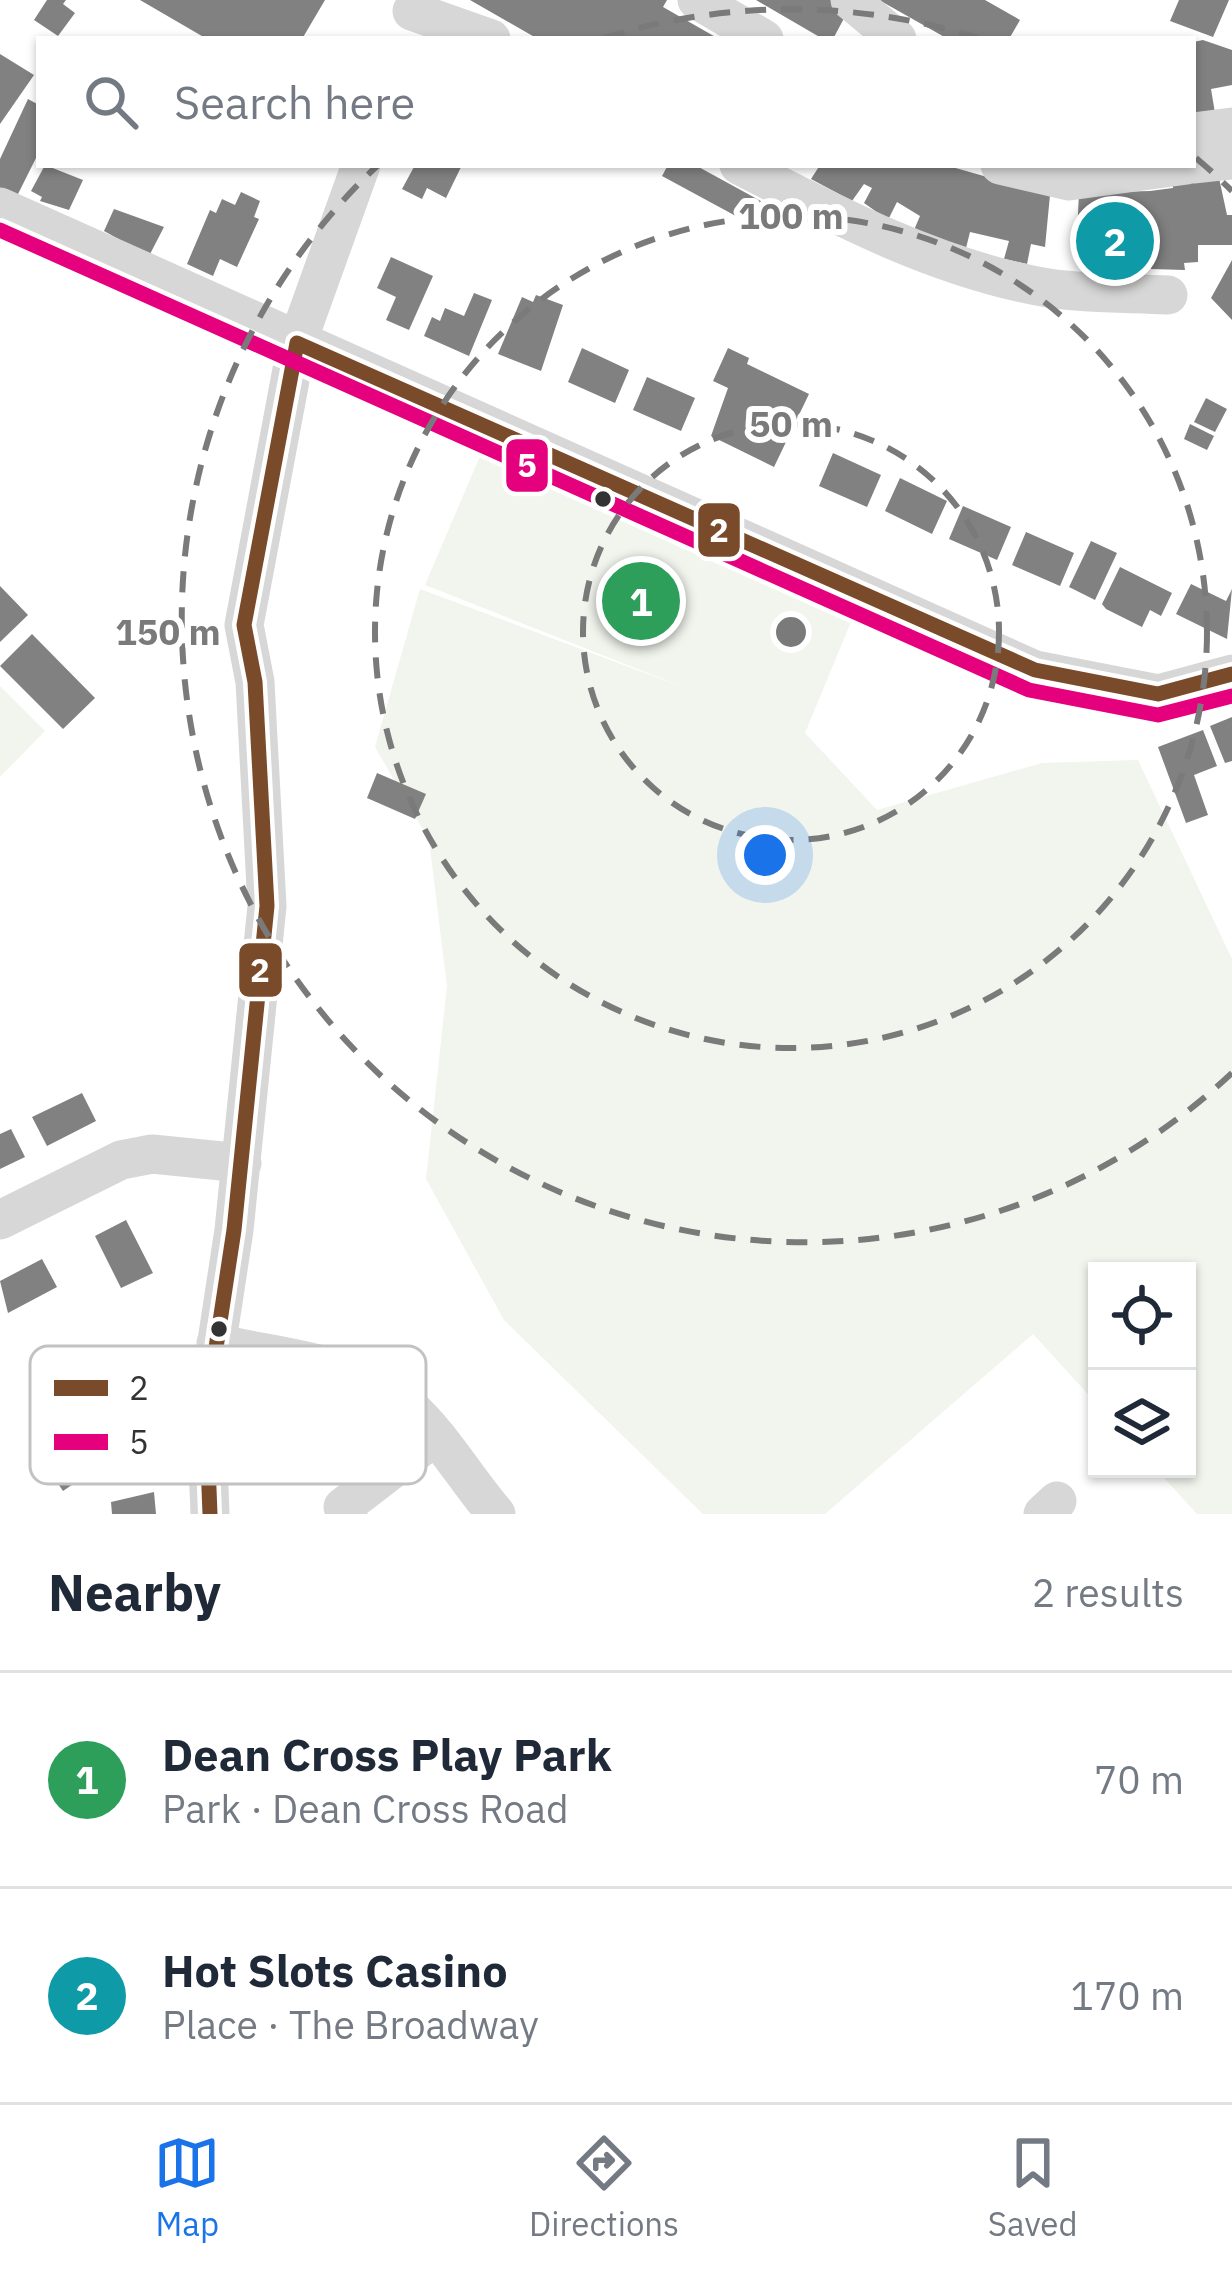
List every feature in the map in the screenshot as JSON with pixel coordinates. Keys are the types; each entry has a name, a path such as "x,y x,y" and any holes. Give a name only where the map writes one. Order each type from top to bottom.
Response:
{"street":[{"path":"697,0 759,36"},
{"path":"850,0 893,36"},
{"path":"410,16 480,36"},
{"path":"1196,132 1232,127"},
{"path":"1196,163 1232,160"},
{"path":"216,1346 242,1163 267,906 255,682 244,625 297,343 361,168"},
{"path":"746,168 877,234 968,265 1046,288 1168,296"},
{"path":"1013,168 1069,181 1162,168"},
{"path":"0,207 1034,670 1157,694 1232,674"},
{"path":"0,1220 122,1160 152,1154 242,1163"},
{"path":"216,1343 230,1346"},
{"path":"426,1429 496,1514"},
{"path":"426,1443 433,1438"},
{"path":"209,1484 210,1514"},
{"path":"348,1514 344,1507 374,1484"}],"shaded area":[{"path":"480,456 853,617 805,733 877,810 1042,763 1138,760 1232,959 1232,1514 1197,1514 1164,1478 1196,1478 1196,1262 1088,1262 1088,1394 1033,1334 825,1514 703,1514 504,1320 426,1179 447,986 429,840 375,747 420,589 688,689 425,585"},
{"path":"0,686 45,731 0,777"}],"building":[{"path":"47,0 66,0 63,4 75,13 58,36 34,20"},
{"path":"140,0 325,0 304,36 202,36"},
{"path":"470,0 667,0 663,7 714,36 533,36"},
{"path":"756,0 835,0 849,9 835,36 818,36"},
{"path":"879,0 985,0 1020,20 1011,36 943,36"},
{"path":"1179,0 1229,0 1213,37 1170,21"},
{"path":"1196,41 1232,50 1232,85 1211,89 1215,113 1196,116"},
{"path":"0,54 34,75 0,124"},
{"path":"28,99 36,103 36,158 17,196 0,189 0,159"},
{"path":"43,168 83,180 69,210 40,201 42,197 31,191"},
{"path":"413,168 461,168 446,198 427,188 422,199 402,189"},
{"path":"666,168 700,168 781,212 769,234 662,176"},
{"path":"818,168 956,168 1050,195 1045,247 1031,244 1027,264 1004,259 1009,241 970,232 966,248 914,230 920,216 897,202 888,220 864,203 872,188 864,184 852,201 811,179"},
{"path":"1219,178 1227,215 1232,215 1232,245 1198,245 1198,262 1184,263 1185,270 1151,269 1151,253 1127,254 1127,272 1102,271 1103,254 1076,254 1079,193 1150,191 1173,188 1172,180"},
{"path":"241,192 260,201 254,217 259,219 237,267 220,259 213,276 187,264 210,210 216,213 222,199 235,205"},
{"path":"114,209 164,227 149,256 104,231"},
{"path":"391,257 433,276 409,330 386,320 396,297 377,288"},
{"path":"1232,260 1232,320 1211,298"},
{"path":"474,293 492,300 469,356 424,336 432,317 440,321 445,308 464,316"},
{"path":"536,295 563,305 541,371 498,354 522,297 533,302"},
{"path":"582,348 629,370 615,403 568,382"},
{"path":"728,348 749,358 747,364 809,394 774,467 711,436 728,388 713,381"},
{"path":"647,377 695,398 681,431 633,410"},
{"path":"1206,398 1227,409 1215,432 1194,422"},
{"path":"1190,424 1214,436 1207,450 1184,439"},
{"path":"833,453 881,475 867,507 819,486"},
{"path":"900,478 947,501 932,534 885,511"},
{"path":"963,506 1011,527 997,560 949,539"},
{"path":"1026,532 1074,553 1060,586 1012,565"},
{"path":"1091,541 1117,553 1095,600 1069,587"},
{"path":"1120,567 1172,593 1161,616 1150,610 1142,627 1102,604"},
{"path":"1191,584 1226,601 1232,589 1227,639 1176,614"},
{"path":"0,586 28,615 0,642"},
{"path":"32,634 95,698 63,729 0,666"},
{"path":"1232,717 1232,761 1225,763 1210,726"},
{"path":"1203,730 1217,766 1194,775 1208,815 1186,823 1158,747"},
{"path":"377,773 426,794 415,819 367,798"},
{"path":"82,1093 96,1121 47,1146 32,1117"},
{"path":"11,1129 25,1157 0,1169 0,1134"},
{"path":"126,1220 153,1273 121,1288 95,1236"},
{"path":"42,1259 57,1287 8,1313 0,1281"},
{"path":"154,1492 156,1514 112,1514 111,1502"}],"transit line":[{"name":"5","path":"0,230 1029,690 1158,715 1232,696"},
{"name":"2","path":"216,1346 234,1230 267,906 255,682 244,625 297,343 1035,670 1158,694 1232,674"},
{"name":"2","path":"209,1484 210,1514"}],"place":[{"name":"Hot Slots Casino","path":"1115,241"},
{"name":"Dean Cross Play Park","path":"641,601"}]}
